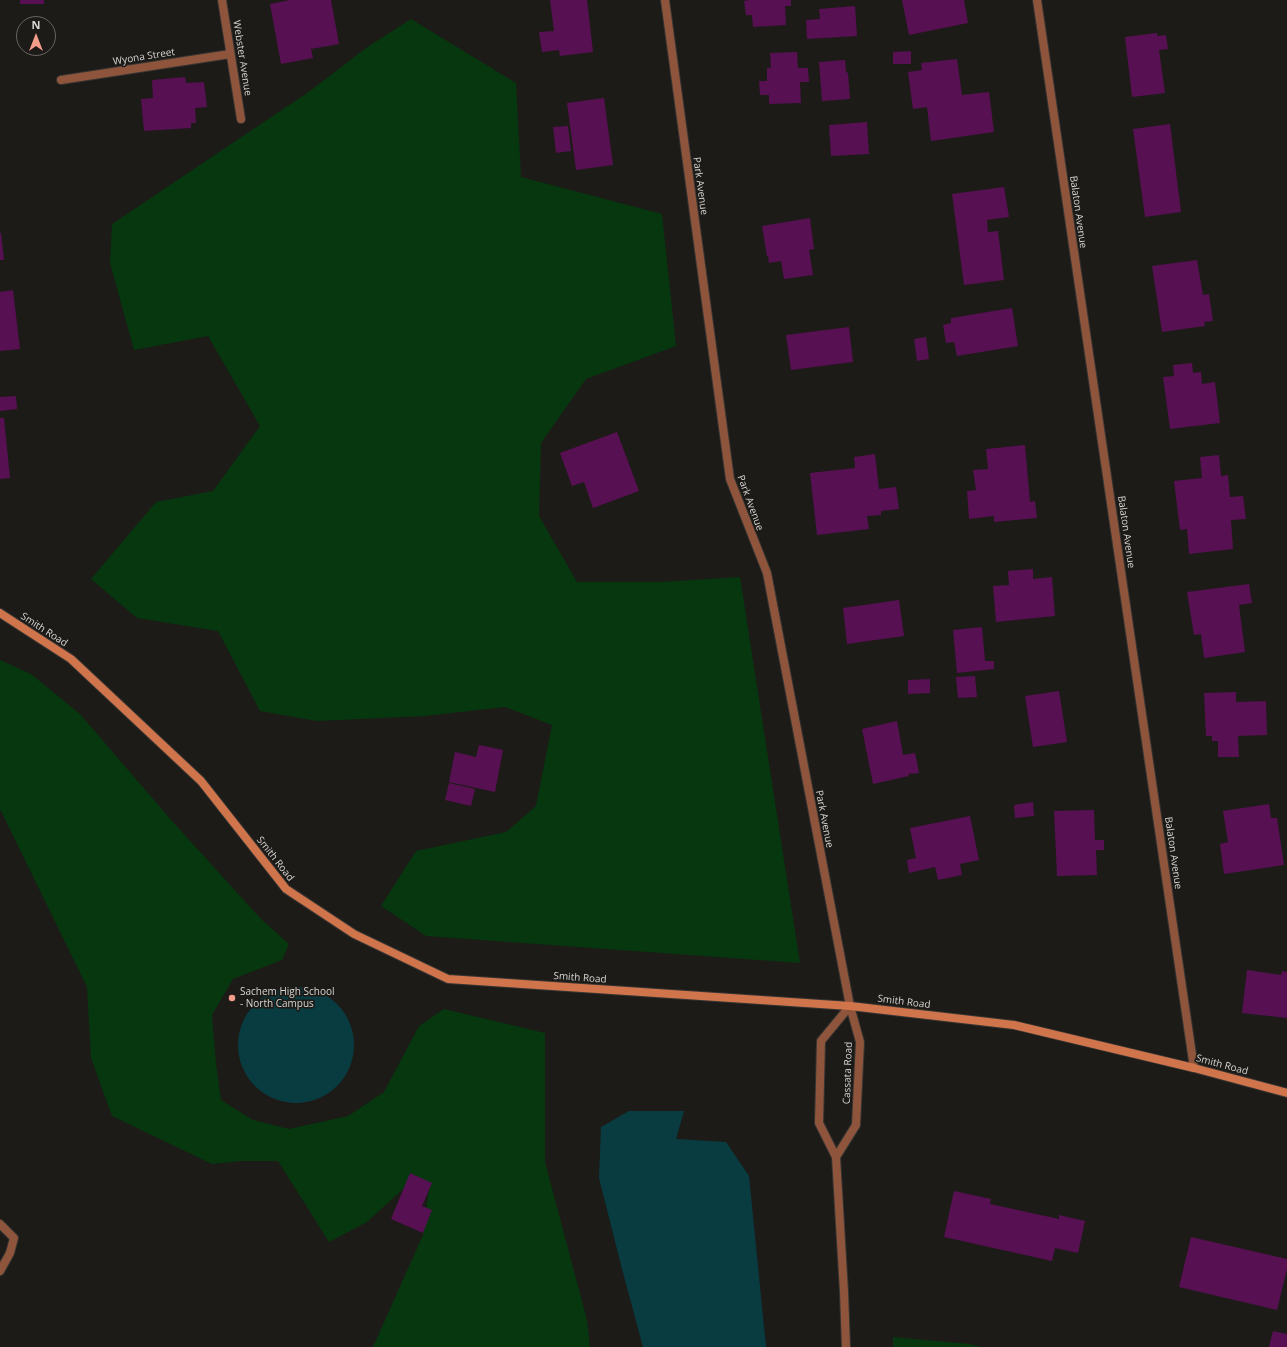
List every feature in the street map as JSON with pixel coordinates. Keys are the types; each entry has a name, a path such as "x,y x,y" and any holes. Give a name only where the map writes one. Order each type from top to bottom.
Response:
{"street":[{"name":"Webster Avenue","path":"222,0 241,118"},
{"name":"Park Avenue","path":"665,0 730,479 767,573 850,1006"},
{"name":"Balaton Avenue","path":"1037,0 1194,1068"},
{"name":"Wyona Street","path":"61,80 230,54"},
{"name":"Smith Road","path":"0,613 71,659 201,781 286,889 354,934 448,979 850,1006 1014,1025 1194,1068 1287,1093"},
{"name":"Cassata Road","path":"836,1157 856,1125 860,1042 850,1006"},
{"path":"846,1347 836,1157 819,1123 821,1041 850,1006"},
{"path":"0,1224 14,1238 10,1254 0,1271"}],"green space":[{"path":"411,19 516,83 521,177 662,214 676,346 586,379 541,443 539,516 577,582 662,582 740,577 800,963 426,936 381,906 416,851 506,832 536,806 552,725 505,707 425,716 317,721 260,711 218,631 137,618 91,579 156,502 213,491 260,426 208,336 134,350 110,263 112,224 310,91 366,48"},
{"path":"0,660 31,674 80,714 172,821 261,919 289,944 282,960 233,979 212,1015 221,1100 253,1120 289,1129 348,1116 384,1092 419,1026 444,1009 545,1033 545,1162 587,1320 590,1347 373,1347 423,1235 429,1188 414,1179 367,1222 329,1242 278,1161 242,1161 212,1164 112,1116 91,1058 87,987 0,809"},
{"path":"893,1337 969,1344 982,1347 893,1347"}],"water":[{"path":"296,987 307,988 318,992 337,1004 349,1023 353,1034 353,1056 349,1067 337,1086 318,1098 307,1102 296,1103 285,1102 274,1098 255,1086 243,1067 239,1056 238,1045 239,1034 243,1023 255,1004 274,992 285,988"},
{"path":"629,1111 684,1111 676,1139 726,1142 749,1176 766,1347 643,1347 599,1178 601,1127"}],"building":[{"path":"20,0 44,0 44,4 20,4"},
{"path":"290,0 331,0 339,44 311,49 313,58 281,64 270,4"},
{"path":"550,0 587,0 593,52 560,56 559,50 542,52 539,32 554,31"},
{"path":"791,0 791,6 785,6 786,25 753,27 752,15 746,15 744,1"},
{"path":"902,0 964,0 968,23 909,35"},
{"path":"855,6 857,36 807,39 806,20 820,19 819,9"},
{"path":"1157,33 1157,36 1166,35 1168,49 1159,50 1165,93 1132,97 1125,37"},
{"path":"911,51 911,64 893,64 893,52"},
{"path":"797,52 798,68 808,68 809,82 800,82 801,103 769,104 769,95 760,95 759,81 767,81 767,68 771,68 770,53"},
{"path":"957,59 962,95 989,92 994,132 931,141 927,107 913,109 908,72 922,70 921,63"},
{"path":"845,60 846,72 848,73 850,99 822,101 819,62"},
{"path":"185,77 186,83 204,82 207,107 195,108 196,123 191,123 191,128 144,131 141,99 153,98 152,80"},
{"path":"604,98 613,165 576,170 567,103"},
{"path":"867,122 869,154 831,156 829,125"},
{"path":"1170,124 1181,212 1145,217 1133,129"},
{"path":"568,126 571,151 556,153 553,127"},
{"path":"1004,187 1009,217 987,220 988,232 998,231 1004,280 964,285 952,194"},
{"path":"810,218 814,249 809,250 813,275 784,279 781,261 769,263 762,226"},
{"path":"1,233 4,260 0,260"},
{"path":"1197,260 1203,295 1209,294 1213,321 1204,322 1205,326 1162,332 1152,266"},
{"path":"13,290 20,349 0,351 0,292"},
{"path":"1012,308 1018,346 957,356 954,342 946,343 943,325 951,323 951,318"},
{"path":"849,327 853,362 791,370 786,335"},
{"path":"926,337 929,359 917,361 914,339"},
{"path":"1192,363 1193,373 1201,372 1202,384 1215,382 1220,423 1170,429 1163,377 1174,376 1173,365"},
{"path":"16,396 17,409 0,411 0,397"},
{"path":"0,418 4,418 10,478 0,479"},
{"path":"617,432 639,491 593,508 584,482 572,486 560,453"},
{"path":"1025,445 1030,502 1035,501 1037,518 994,522 994,516 969,519 967,491 976,490 973,470 988,469 986,449"},
{"path":"875,454 879,489 896,487 899,509 881,511 881,515 867,516 869,529 817,535 810,473 855,468 854,457"},
{"path":"1219,455 1221,476 1228,475 1230,497 1243,496 1246,519 1231,520 1233,549 1189,554 1187,529 1180,530 1174,481 1202,478 1200,457"},
{"path":"1033,569 1033,579 1052,577 1055,616 996,622 993,586 1009,585 1008,571"},
{"path":"1249,584 1252,603 1239,605 1245,652 1204,658 1201,634 1194,635 1187,592"},
{"path":"899,600 904,636 847,644 843,608"},
{"path":"982,627 985,661 994,661 994,669 957,673 953,630"},
{"path":"975,676 977,697 958,698 956,677"},
{"path":"930,679 930,693 908,694 908,680"},
{"path":"1059,691 1067,742 1033,747 1025,696"},
{"path":"1236,692 1236,702 1266,701 1267,735 1238,736 1239,757 1218,757 1218,741 1212,741 1212,736 1206,736 1204,693"},
{"path":"897,721 903,755 915,753 919,773 908,774 909,776 873,784 862,729"},
{"path":"479,745 503,750 495,792 449,782 455,752 476,757"},
{"path":"449,783 475,789 471,806 445,800"},
{"path":"1033,802 1034,816 1015,818 1014,805"},
{"path":"1269,804 1271,818 1277,818 1284,865 1224,874 1220,844 1228,842 1223,811"},
{"path":"1094,810 1095,840 1104,840 1104,850 1096,850 1097,875 1057,876 1054,811"},
{"path":"970,816 979,860 960,864 962,875 938,880 935,867 909,873 907,860 916,858 910,828"},
{"path":"1247,970 1281,975 1282,971 1287,972 1287,1018 1242,1013"},
{"path":"410,1173 432,1183 422,1206 432,1210 423,1233 391,1219"},
{"path":"954,1191 991,1199 990,1204 1059,1219 1059,1215 1085,1221 1078,1253 1055,1248 1052,1261 944,1237"},
{"path":"1191,1237 1287,1259 1287,1269 1277,1310 1179,1287"},
{"path":"1273,1331 1287,1334 1287,1347 1269,1347"}],"place":[{"name":"Sachem High School - North Campus","path":"232,998"}]}
